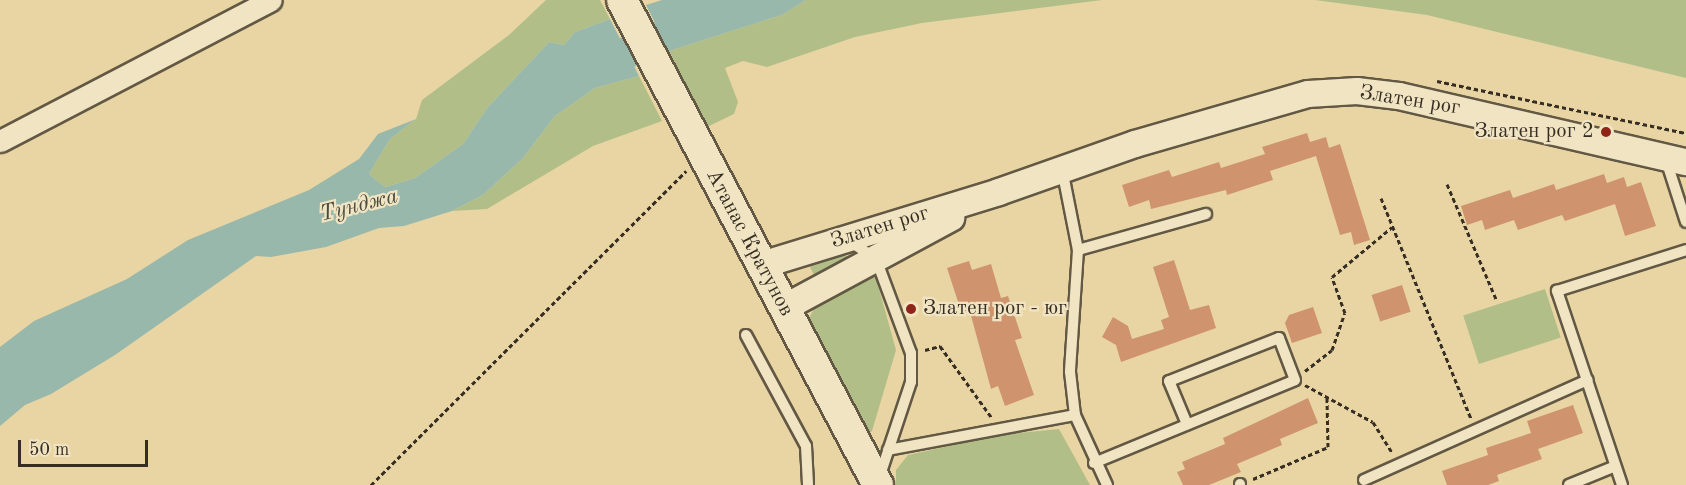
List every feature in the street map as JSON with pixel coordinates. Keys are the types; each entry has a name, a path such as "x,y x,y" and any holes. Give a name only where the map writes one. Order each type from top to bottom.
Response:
{"main road":[{"name":"Атанас Кратунов","path":"622,0 878,484"}],"street":[{"path":"0,141 271,0"},
{"name":"Златен рог","path":"762,265 999,192 1062,168 1261,105 1308,94 1357,91 1467,110 1675,160"},
{"name":"Златен рог","path":"784,308 999,192"}],"lane":[{"path":"1675,160 1686,222"},
{"path":"1062,168 1078,250 1070,372 1075,415 1094,463 1107,485"},
{"path":"1078,250 1206,214"},
{"path":"847,239 876,259 911,353 911,381 878,484"},
{"path":"1622,485 1613,467 1588,380 1557,291 1686,250"},
{"path":"746,335 806,446 808,485"},
{"path":"1094,463 1295,380 1279,338 1170,381 1187,424"},
{"path":"1364,480 1588,380"},
{"path":"888,450 1075,415"},
{"path":"1569,485 1613,467"}],"path":[{"path":"371,485 697,145"},
{"path":"1447,184 1496,299"},
{"path":"1381,198 1476,430"},
{"path":"1392,227 1332,277 1345,313 1332,350 1295,380 1373,422 1400,464"},
{"path":"911,353 940,346 1001,429"},
{"path":"1240,485 1328,447 1327,397"}],"green space":[{"path":"546,0 600,0 610,19 575,32 564,45 549,42 487,108 463,144 415,178 385,187 369,174 390,139 416,119 422,100 509,35"},
{"path":"806,0 1102,0 922,23 855,37 767,67 743,61 725,68 738,102 734,114 707,127 669,51 782,15"},
{"path":"1315,0 1686,0 1686,78 1427,15"},
{"path":"639,76 662,121 593,146 487,209 452,211 483,195 523,158 555,116 595,88"},
{"path":"837,254 857,258 816,279 810,267 815,260"},
{"path":"874,271 896,350 872,431 867,435 809,329 809,318 819,300"},
{"path":"1545,289 1561,338 1479,364 1463,316"},
{"path":"1059,429 1090,485 896,485 896,470 908,455 999,435"}],"water":[{"path":"662,0 806,0 782,15 669,51 646,5"},
{"path":"610,19 639,76 595,88 555,116 523,158 483,195 452,211 404,226 379,228 326,247 271,257 256,256 115,355 51,394 25,405 0,426 0,347 34,321 127,279 188,240 309,190 359,159 378,134 416,119 390,139 369,174 385,187 415,178 463,144 487,108 549,42 564,45 575,32"}],"building":[{"path":"1307,133 1310,142 1326,137 1329,148 1340,144 1370,240 1354,245 1351,232 1340,235 1316,156 1270,171 1273,180 1227,195 1226,190 1151,209 1149,200 1129,207 1122,185 1169,170 1172,177 1219,162 1221,168 1265,154 1262,147"},
{"path":"1604,174 1607,183 1624,177 1627,187 1641,182 1656,226 1625,236 1615,204 1565,221 1562,215 1518,230 1514,220 1485,230 1482,220 1467,225 1461,206 1510,190 1513,198 1554,184 1556,190"},
{"path":"1174,260 1190,310 1209,305 1216,328 1121,362 1116,345 1102,337 1113,317 1128,326 1132,339 1164,329 1161,320 1169,317 1153,267"},
{"path":"969,261 972,270 991,264 1001,298 1008,296 1022,338 1015,340 1034,395 1005,406 998,386 991,389 970,312 962,314 947,268"},
{"path":"1402,285 1411,312 1380,322 1372,295"},
{"path":"1313,307 1322,333 1292,343 1285,323 1289,315"},
{"path":"1308,398 1318,423 1280,439 1282,445 1237,464 1241,472 1209,485 1183,485 1177,472 1185,469 1182,462 1225,444 1223,438"},
{"path":"1573,405 1583,433 1538,449 1542,459 1497,475 1499,481 1488,485 1447,485 1442,471 1488,455 1486,448 1531,433 1527,421"}],"waterway":[{"name":"Тунджа","path":"589,70 741,0"}],"place":[{"name":"Златен рог 2","path":"1606,132"},
{"name":"Златен рог - юг","path":"911,309"}]}
